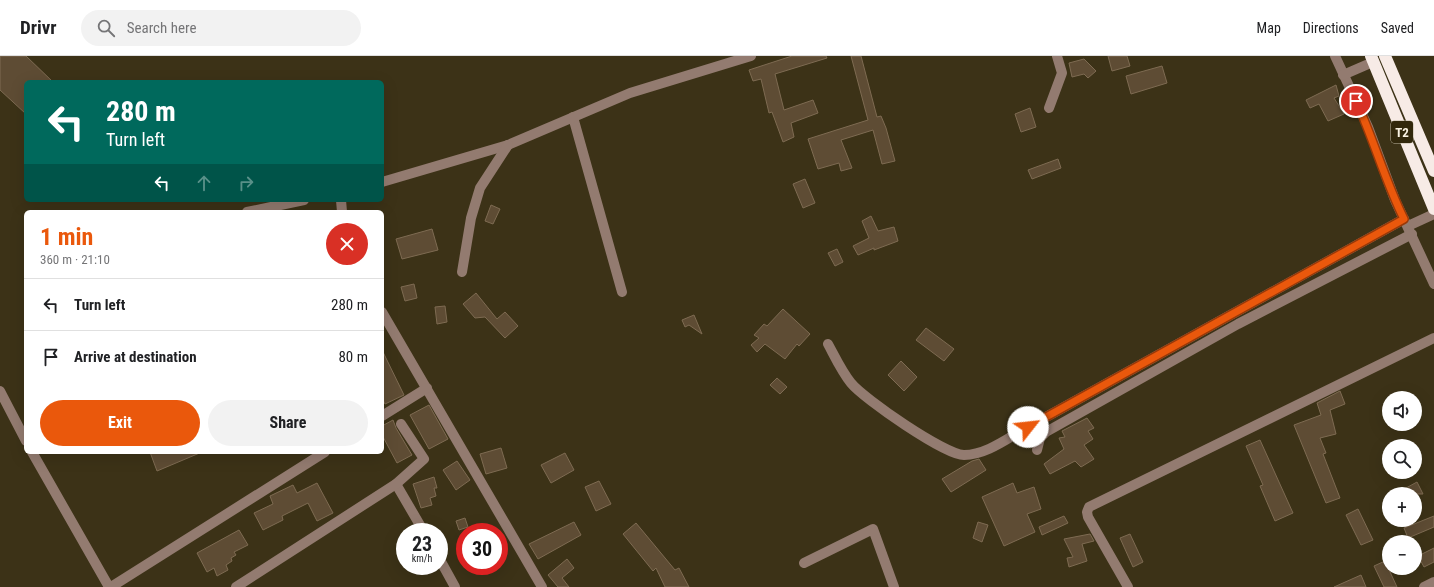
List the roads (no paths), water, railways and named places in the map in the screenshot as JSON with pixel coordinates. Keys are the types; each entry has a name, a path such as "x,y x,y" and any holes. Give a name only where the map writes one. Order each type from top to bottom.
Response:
{"highway":[{"name":"T2","path":"1385,56 1434,172"},
{"name":"T2","path":"1372,59 1434,209"}],"street":[{"path":"384,181 508,145 630,93 751,56"},
{"path":"1049,108 1062,73 1057,56"},
{"path":"1335,56 1368,127 1386,180 1434,284"},
{"path":"1343,74 1372,59"},
{"path":"574,117 622,292"},
{"path":"462,272 471,218 480,188 508,145"},
{"path":"256,210 294,202"},
{"path":"828,344 848,379 859,391 925,438 952,453 973,454 983,451 1408,226 1434,214"},
{"path":"1037,450 1040,438 1046,432 1408,226"},
{"path":"384,315 542,587"},
{"path":"1128,587 1088,517 1087,512 1089,507 1434,338"},
{"path":"384,415 427,388"},
{"path":"0,391 24,437"},
{"path":"236,587 396,484 424,459 401,424"},
{"path":"33,454 110,587 322,454"},
{"path":"396,484 419,523"},
{"path":"804,563 873,529 894,587"},
{"path":"448,574 455,587"},
{"path":"1424,587 1434,582"}]}
